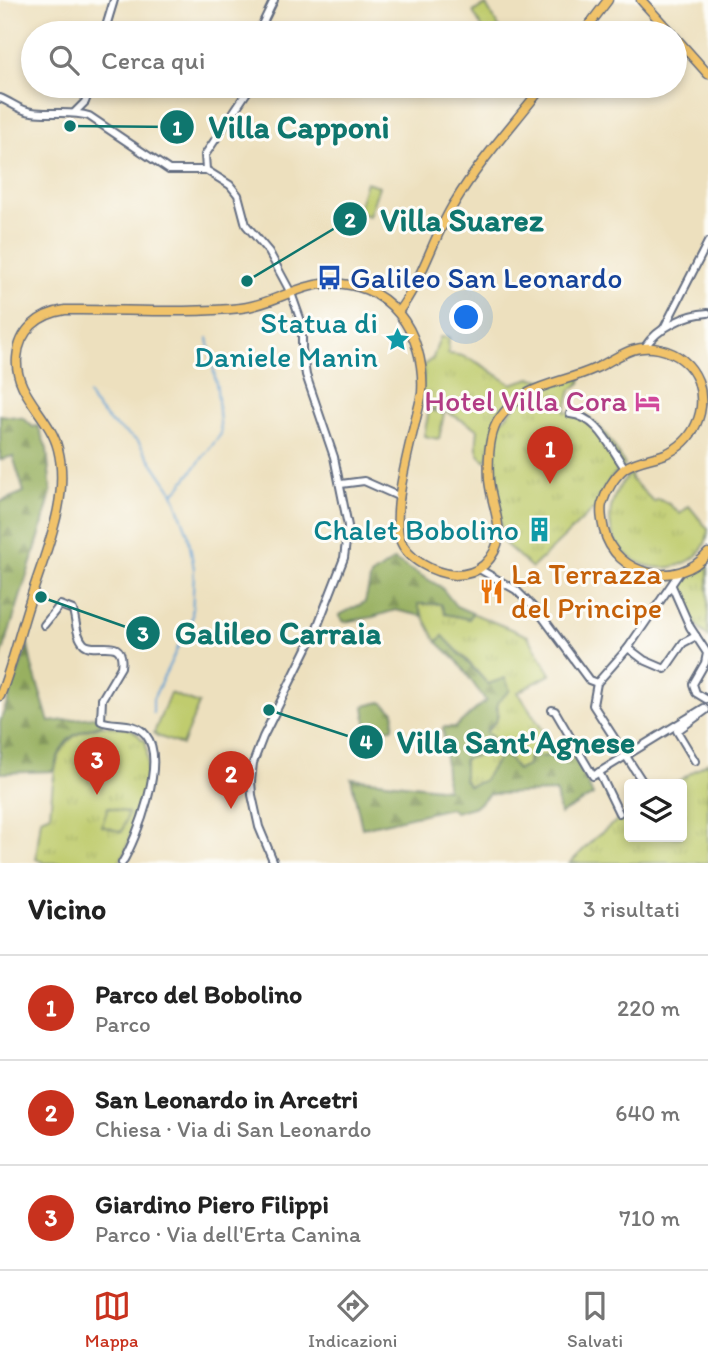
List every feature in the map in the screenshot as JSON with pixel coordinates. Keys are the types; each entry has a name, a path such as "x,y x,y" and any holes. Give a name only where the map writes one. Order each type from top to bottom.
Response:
{"main road":[{"path":"592,21 608,0"},
{"path":"641,0 660,21"},
{"path":"687,51 708,74"},
{"path":"398,312 409,298 453,203 487,154 533,98"},
{"path":"0,696 55,517 62,483 59,451 54,436 21,384 17,371 19,347 28,328 42,316 65,310 242,308 322,284 346,285 373,293 387,301 398,312 413,337 420,357 422,393 400,497 398,529 407,552 423,564 457,575 478,569 494,553 498,543 497,514 489,485 488,468 492,434 497,421 518,400 542,385 587,372 626,351 645,347 668,351 689,366 702,391 703,404 699,420 692,434 680,446 625,468 614,481 602,506 601,519 609,544 621,560 640,570 664,574 680,572 699,563 708,553"}],"street":[{"path":"108,21 114,0"},
{"path":"264,21 274,0"},
{"path":"0,98 33,113 75,112 89,116 169,170 206,170 223,180 238,195 246,225 269,252 292,293 302,324 306,375 341,484 349,533 344,558 303,659 263,737 253,763 252,795 259,827 274,863"},
{"path":"75,112 87,98"},
{"path":"206,170 205,155 243,98"},
{"path":"663,330 708,242"},
{"path":"645,347 649,340 663,330 690,316 708,313"},
{"path":"570,414 589,420 596,426 625,468"},
{"path":"341,484 363,481 400,497"},
{"path":"478,569 516,590 546,620 589,680 597,683"},
{"path":"640,779 593,705 597,683 628,648 680,572"},
{"path":"672,586 708,656 695,678 693,688 696,693 707,698 706,710 677,731 695,761"},
{"path":"44,625 55,609 60,605 66,606 73,610 79,636 86,645 110,646 119,652 121,667 102,699 101,721 140,730 150,743 153,768 138,827 122,863"},
{"path":"628,648 644,660 665,670 682,643 696,636"},
{"path":"552,710 593,776 706,710"},
{"path":"599,772 619,813"}],"green space":[{"path":"486,5 495,21 478,21 473,12"},
{"path":"366,182 379,186 369,216 357,212"},
{"path":"440,337 449,338 448,354 473,360 511,384 531,378 547,381 524,391 497,417 487,461 478,452 478,429 445,411 421,407 424,365 433,358"},
{"path":"581,377 580,383 571,390 565,412 576,413 594,422 625,465 603,490 598,505 532,568 504,543 491,477 494,433 517,404 541,389"},
{"path":"429,410 444,413 439,439 424,436"},
{"path":"0,415 23,418 33,427 38,426 47,449 51,492 0,661 0,502 24,492 13,456 0,460"},
{"path":"631,473 631,479 654,502 658,499 669,504 680,514 689,506 708,529 702,550 694,557 675,566 653,567 629,556 619,546 610,522 611,509 621,484"},
{"path":"394,560 441,587 456,606 472,613 469,619 445,614 441,604 418,604 422,616 395,610 344,622 339,615 365,602 371,576"},
{"path":"708,564 708,637 693,622 678,587"},
{"path":"417,604 441,604 445,614 469,619 472,613 528,636 551,674 518,692 559,755 528,758 528,766 517,770 500,756 483,781 469,786 464,780 464,759 491,752 499,744 486,732 497,719 495,697 479,674 443,636 437,642"},
{"path":"443,636 488,684 505,678 510,690 497,703 497,719 486,732 500,744 491,752 464,759 464,780 469,786 483,781 500,756 508,757 517,770 528,766 528,758 573,754 593,795 560,814 556,792 489,794 476,806 455,812 450,808 362,828 351,778 447,789 443,727 455,727 486,701 457,661 437,642"},
{"path":"28,645 49,722 102,716 102,724 69,739 53,771 0,773 0,722"},
{"path":"170,693 199,704 182,745 154,733"},
{"path":"381,702 394,711 393,728 367,729 364,706"},
{"path":"101,726 129,729 145,740 145,783 125,853 118,863 45,863 36,859 41,818 50,814 53,780 59,757 71,739"},
{"path":"708,762 708,863 570,863 624,815 624,842 687,842 687,779 682,779"},
{"path":"108,807 128,813 122,832 102,826"}],"waterway":[{"path":"173,493 221,434 208,338"},
{"path":"89,395 112,424 138,441 173,493 188,534 194,569 192,618 153,699 153,713"}],"place":[{"name":"Villa Capponi","path":"70,126"},
{"name":"Galileo San Leonardo","path":"330,278"},
{"name":"Villa Suarez","path":"247,281"},
{"name":"Statua di Daniele Manin","path":"398,340"},
{"name":"Hotel Villa Cora","path":"647,401"},
{"name":"Parco del Bobolino","path":"550,484"},
{"name":"Chalet Bobolino","path":"539,530"},
{"name":"La Terrazza del Principe","path":"491,591"},
{"name":"Galileo Carraia","path":"41,597"},
{"name":"Villa Sant'Agnese","path":"269,710"},
{"name":"Giardino Piero Filippi","path":"97,795"},
{"name":"San Leonardo in Arcetri","path":"231,809"}]}
